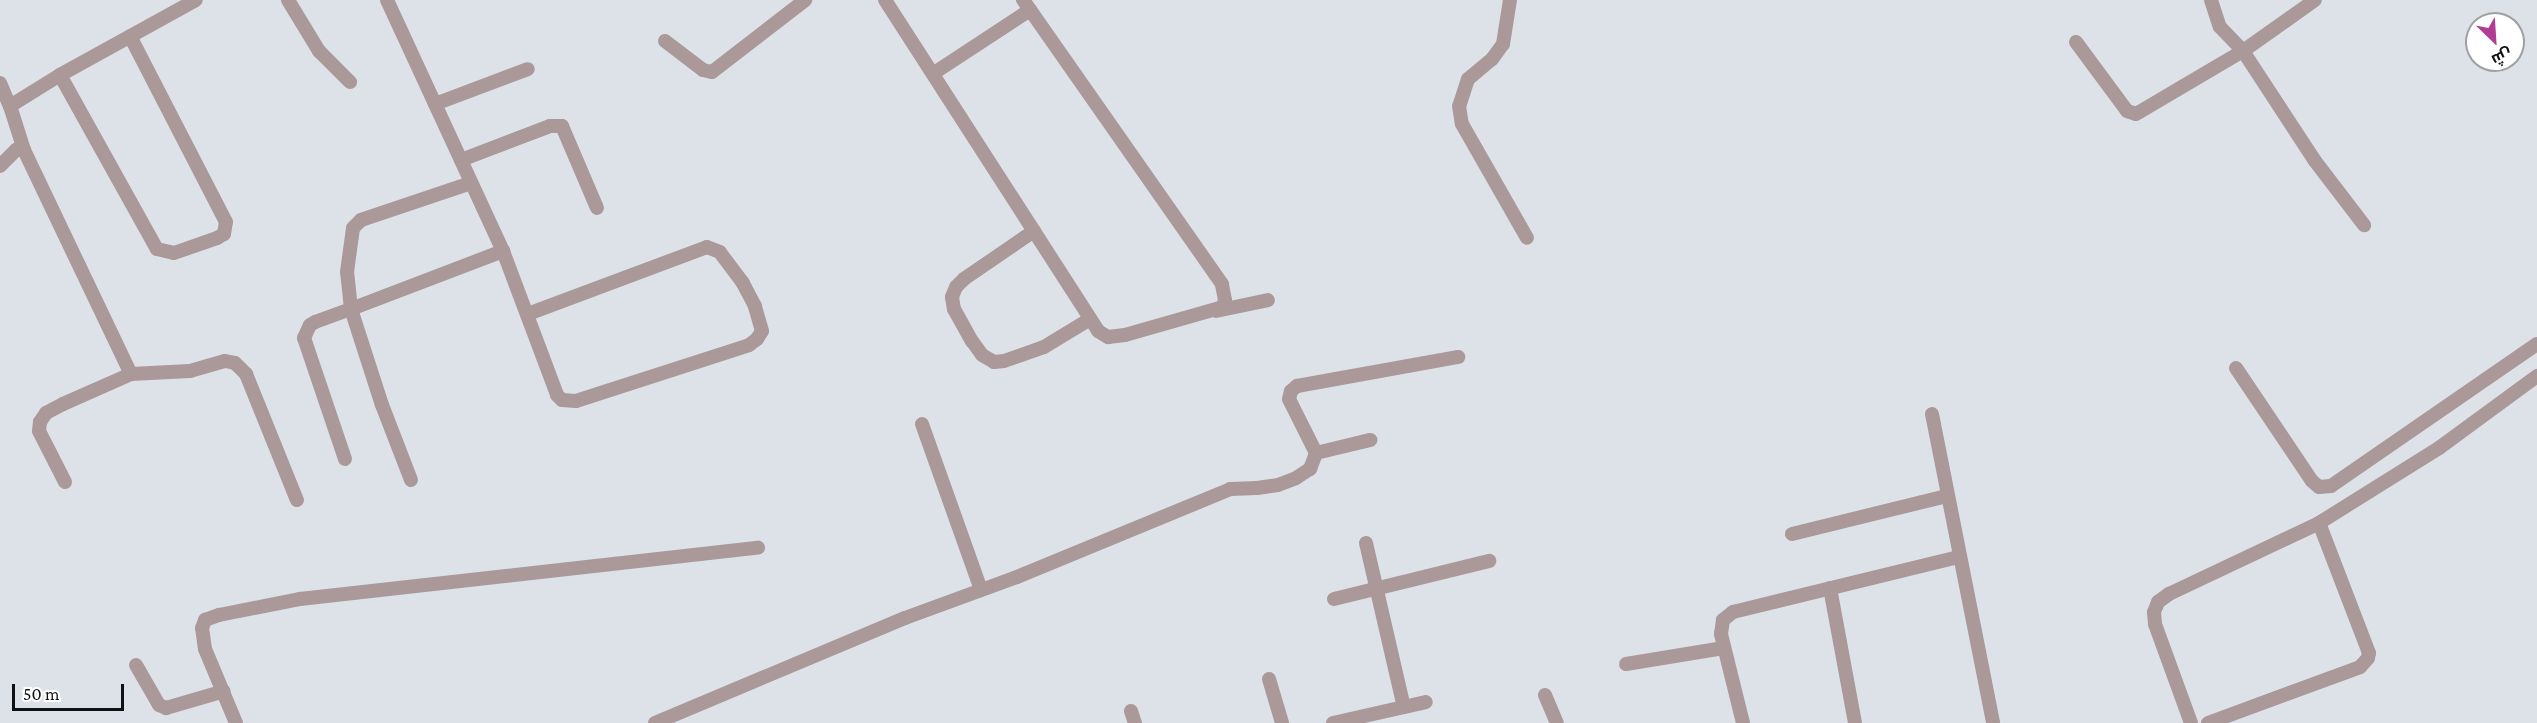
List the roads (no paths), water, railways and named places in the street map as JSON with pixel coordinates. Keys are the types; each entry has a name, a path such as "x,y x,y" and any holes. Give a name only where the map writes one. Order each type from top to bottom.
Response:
{"street":[{"path":"10,106 60,75 196,0"},
{"path":"288,0 319,51 350,82"},
{"path":"387,0 503,251 557,395 568,402 750,345 762,331 755,306 743,283 720,252 707,247 528,314"},
{"path":"665,40 703,70 712,72 805,0"},
{"path":"885,0 1098,331 1108,337 1268,300"},
{"path":"1510,0 1503,44 1492,59 1468,79 1459,106 1462,124 1527,238"},
{"path":"2211,0 2220,27 2243,51 2315,161 2364,225"},
{"path":"2076,42 2127,111 2136,114 2243,51 2315,0"},
{"path":"933,74 1026,5 1222,284 1225,300 1223,307 1216,311"},
{"path":"60,75 157,249 174,253 217,238 224,234 226,222 130,36"},
{"path":"435,104 528,69"},
{"path":"0,85 10,106 24,150 131,374"},
{"path":"460,160 550,126 562,126 597,208"},
{"path":"0,166 15,150 24,150"},
{"path":"411,480 382,405 351,309 347,272 353,228 361,220 471,183"},
{"path":"1034,231 964,279 956,287 952,297 954,309 982,355 994,362 1017,358 1044,347 1090,319"},
{"path":"345,459 304,338 310,325 503,251"},
{"path":"2236,368 2312,482 2319,487 2331,486 2537,344"},
{"path":"655,723 905,618 981,590 1230,489 1268,487 1296,478 1310,469 1316,453 1289,399 1291,391 1297,386 1458,357"},
{"path":"65,482 39,431 40,422 46,413 131,374 190,371 225,361 235,363 246,374 297,500"},
{"path":"2191,723 2155,624 2154,612 2158,602 2169,594 2319,523 2439,448 2537,376"},
{"path":"1932,414 1994,723"},
{"path":"922,424 981,590"},
{"path":"1316,453 1370,440"},
{"path":"1792,534 1947,496"},
{"path":"2208,723 2360,667 2368,658 2369,653 2319,523"},
{"path":"1366,543 1404,707"},
{"path":"236,723 205,650 202,628 205,620 219,615 300,599 621,561 758,548"},
{"path":"1743,723 1721,634 1723,620 1733,612 1959,557"},
{"path":"1334,599 1489,561"},
{"path":"1830,588 1856,723"},
{"path":"1626,664 1724,648"},
{"path":"136,664 159,705 166,708 224,692"},
{"path":"1269,679 1282,723"},
{"path":"1545,695 1557,723"},
{"path":"1333,723 1426,702"}]}
